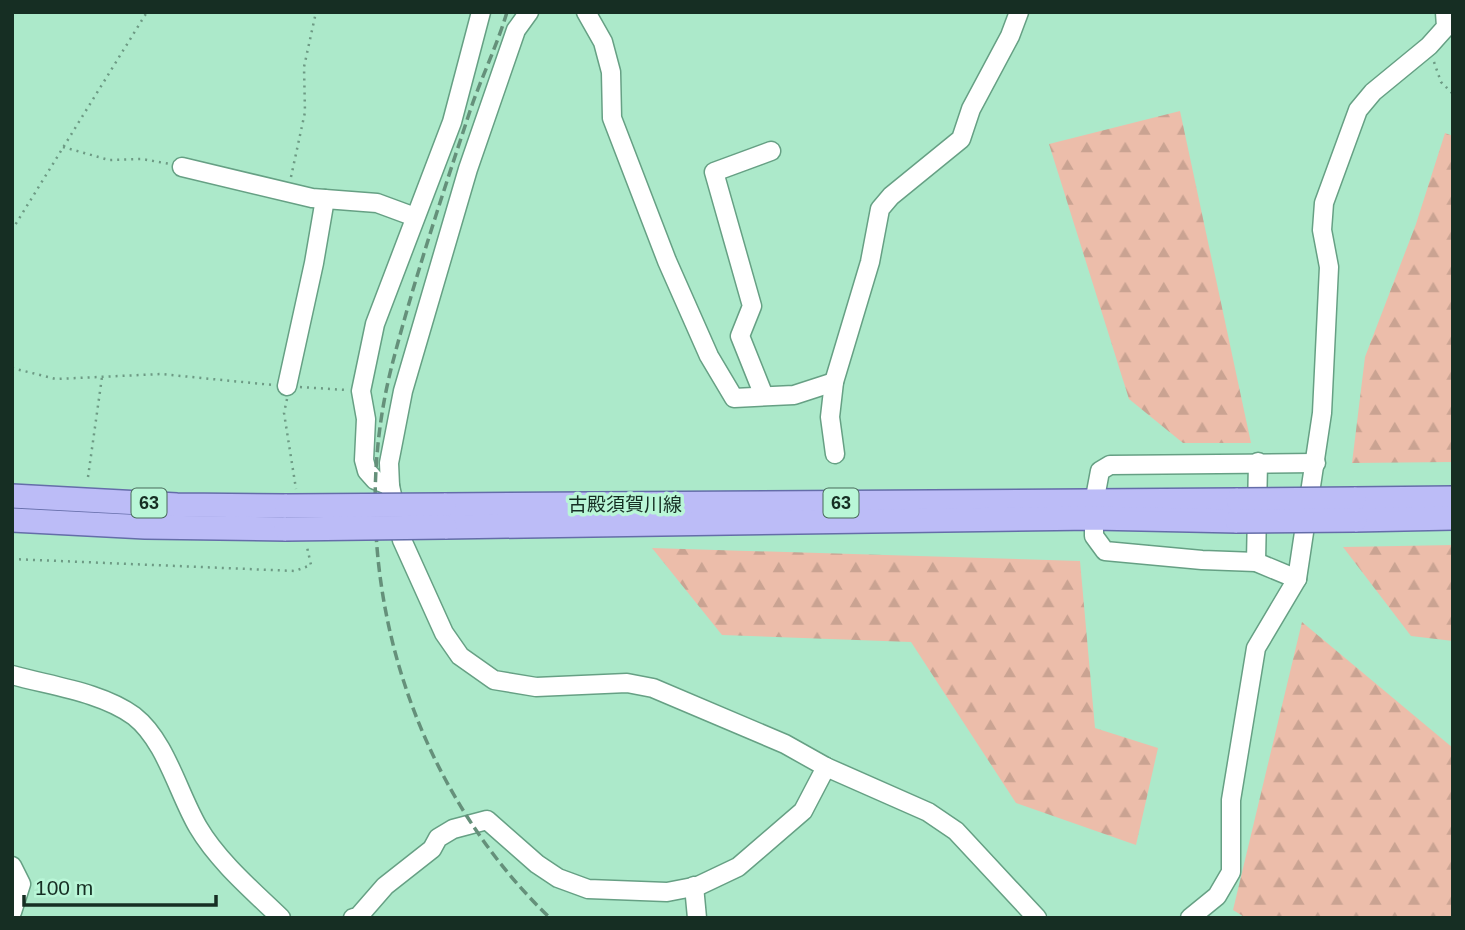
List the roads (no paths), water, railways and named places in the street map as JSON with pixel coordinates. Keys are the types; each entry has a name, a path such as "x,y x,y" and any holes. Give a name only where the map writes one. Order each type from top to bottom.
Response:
{"main road":[{"name":"古殿須賀川線","path":"12,496 177,505 287,506 444,516 1354,510"},
{"name":"63","path":"1354,510 1453,498"},
{"name":"63","path":"1354,510 1453,518"},
{"name":"古殿須賀川線","path":"12,520 145,527 286,529 444,516"}],"street":[{"path":"390,486 375,480 367,471 364,460 366,419 362,391 375,324 452,122 481,12"},
{"path":"528,12 516,30 464,182 404,391 389,463 390,486 402,540 444,633 460,656 494,680 536,687 627,683 653,688 785,744 826,767 928,812 956,831 1037,918"},
{"path":"586,12 603,42 611,72 612,118 667,261 709,356 734,398 794,395 834,382"},
{"path":"835,454 830,417 834,382 870,262 880,209 891,196 961,139 971,109 1010,36 1019,12"},
{"path":"1190,918 1217,896 1231,872 1231,800 1256,648 1297,579 1322,413 1329,267 1322,230 1324,203 1357,110 1429,46 1446,27 1445,12"},
{"path":"764,396 740,336 752,306 714,173 771,150"},
{"path":"182,167 325,199 377,203 415,217"},
{"path":"287,386 312,276 325,199"},
{"path":"1256,562 1258,462"},
{"path":"1297,579 1256,562 1202,561 1105,551 1094,536 1094,510 1101,471 1110,465 1316,463"},
{"path":"12,675 111,703 134,717 153,739 199,828 220,858 281,918"},
{"path":"354,918 358,917 385,886 432,849 438,838 453,829 487,820 537,864 558,878 588,889 641,893 694,886 738,867 776,836 803,811 826,767"},
{"path":"12,866 21,884 12,912"},
{"path":"694,886 697,918"}],"railway":[{"path":"507,12 449,175 391,369 378,443 375,517 382,592 398,664 424,735 458,801 500,863 550,918"}]}
